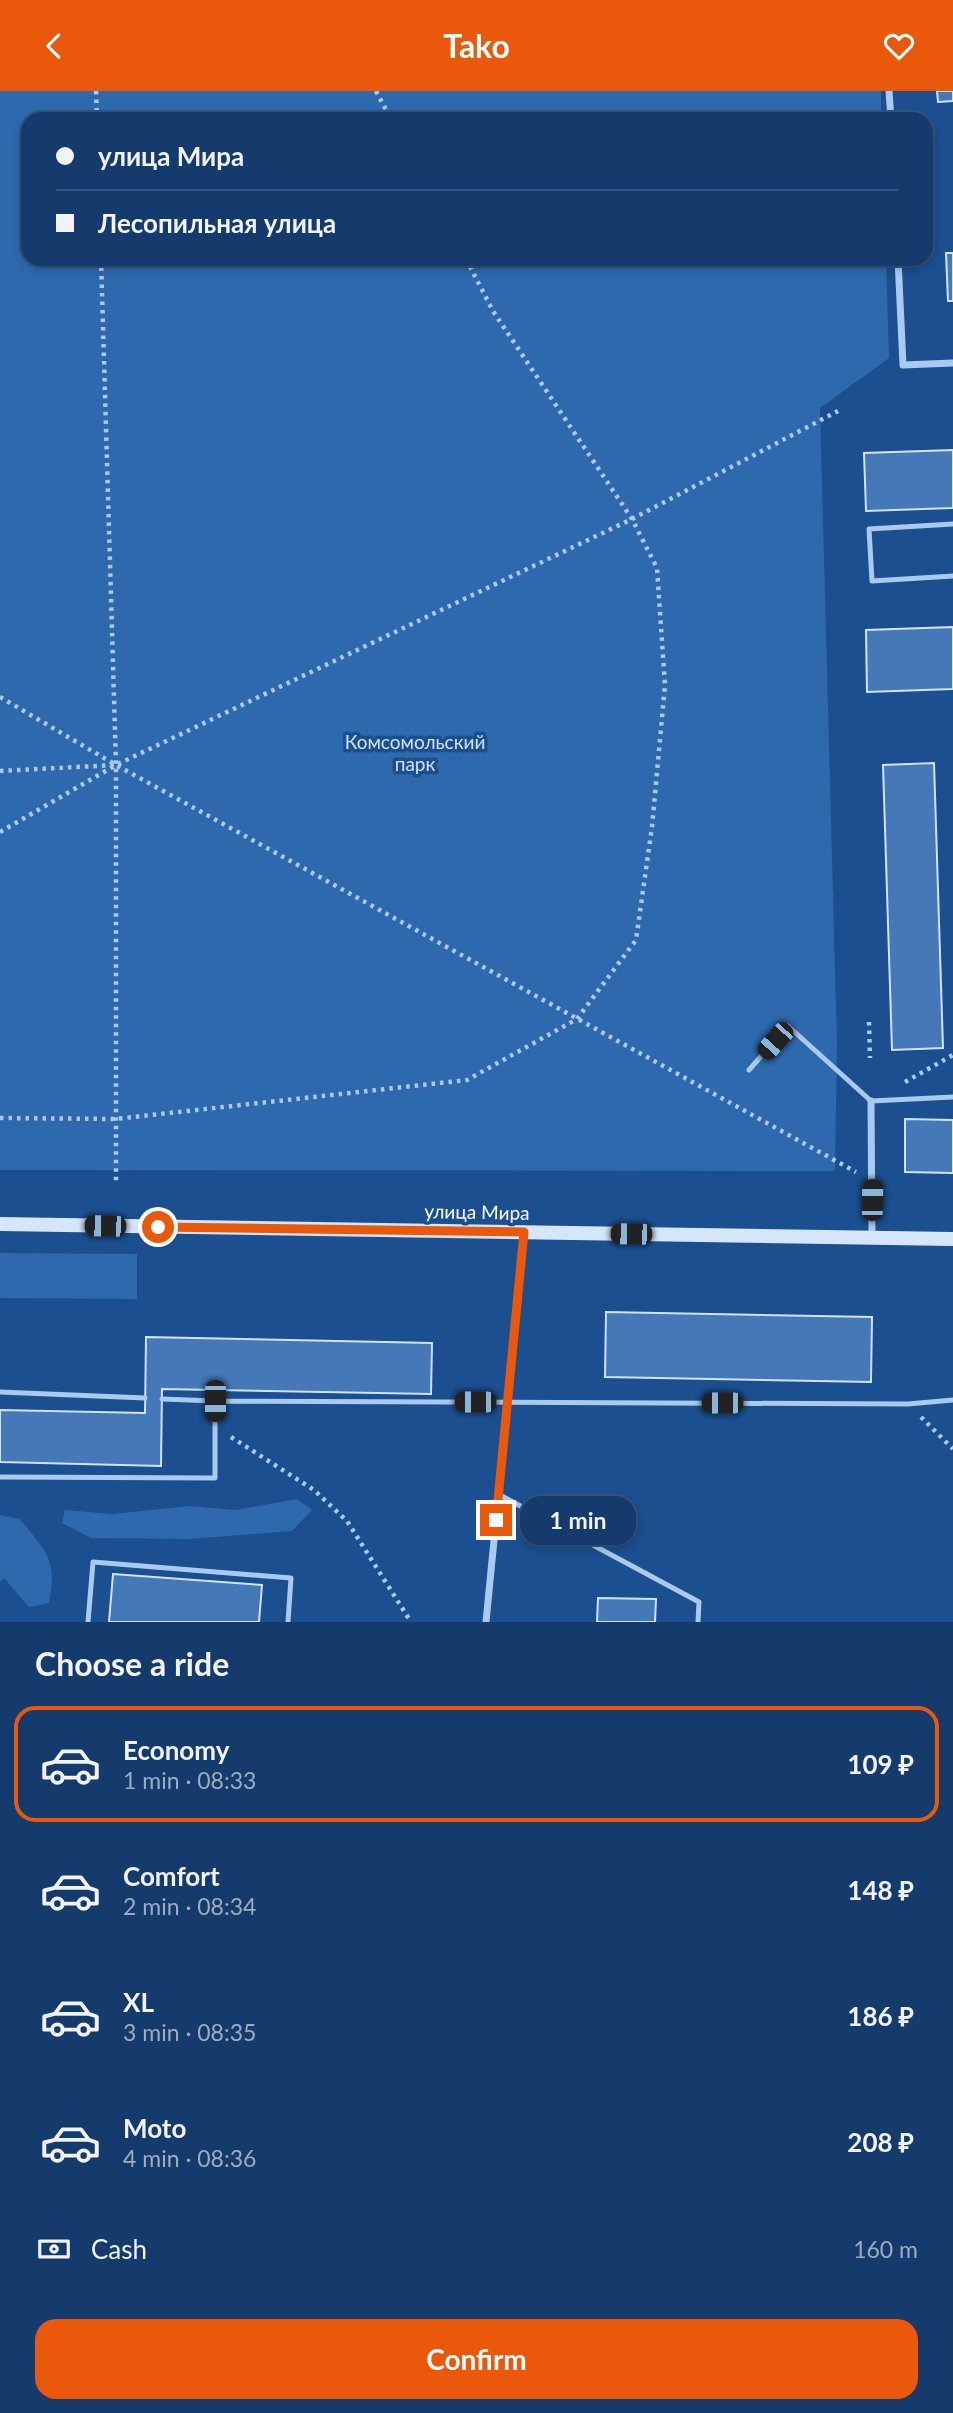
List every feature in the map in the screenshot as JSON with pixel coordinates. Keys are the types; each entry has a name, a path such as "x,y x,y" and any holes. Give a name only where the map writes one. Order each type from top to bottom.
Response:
{"main road":[{"name":"улица Мира","path":"0,1224 953,1239"}],"street":[{"path":"890,91 891,112"},
{"path":"898,266 903,365 953,363"},
{"path":"872,1101 872,1237"},
{"path":"486,1622 524,1232"}],"lane":[{"path":"953,524 869,529 872,580 953,576"},
{"path":"749,1070 788,1027 872,1101 953,1097"},
{"path":"0,1392 145,1398"},
{"path":"162,1399 908,1404 953,1400"},
{"path":"0,1477 215,1478 215,1401"},
{"path":"498,1494 699,1602 698,1622"},
{"path":"89,1622 93,1562 291,1578 288,1622"}],"path":[{"path":"96,91 97,112"},
{"path":"376,91 387,112"},
{"path":"101,266 116,765 116,1184"},
{"path":"0,1118 115,1119 467,1080 577,1019 636,940 652,827 665,685 657,568 632,519 493,311 470,266"},
{"path":"0,832 116,765 632,519 838,411"},
{"path":"0,697 116,765 872,1181"},
{"path":"0,771 116,765"},
{"path":"869,1022 870,1058"},
{"path":"872,1101 953,1055"},
{"path":"908,1404 953,1448"},
{"path":"215,1427 314,1490 347,1521 411,1622"}],"green space":[{"name":"Комсомольский парк","path":"0,91 881,91 881,112 21,112 21,266 886,266 889,358 820,408 837,1044 835,1171 0,1170"},
{"path":"0,1253 137,1254 137,1299 0,1298"},
{"path":"297,1499 312,1510 292,1531 190,1539 91,1538 62,1523 65,1510 113,1514 189,1506 235,1510"},
{"path":"0,1515 20,1519 43,1548 51,1566 49,1603 29,1607 4,1578 0,1582"}],"building":[{"path":"937,91 953,91 953,101 938,102"},
{"path":"946,253 953,253 953,301 948,301"},
{"path":"953,450 953,508 866,511 864,453"},
{"path":"953,627 953,689 867,692 866,630"},
{"path":"934,763 943,1048 892,1050 883,765"},
{"path":"905,1119 953,1120 953,1173 905,1172"},
{"path":"606,1312 872,1317 871,1382 605,1377"},
{"path":"146,1337 432,1343 431,1394 162,1389 161,1466 0,1462 0,1410 145,1413"},
{"path":"113,1574 262,1585 259,1622 109,1622"},
{"path":"598,1598 656,1599 655,1622 597,1622"}],"route":[{"path":"158,1227 524,1232 496,1520"}]}
